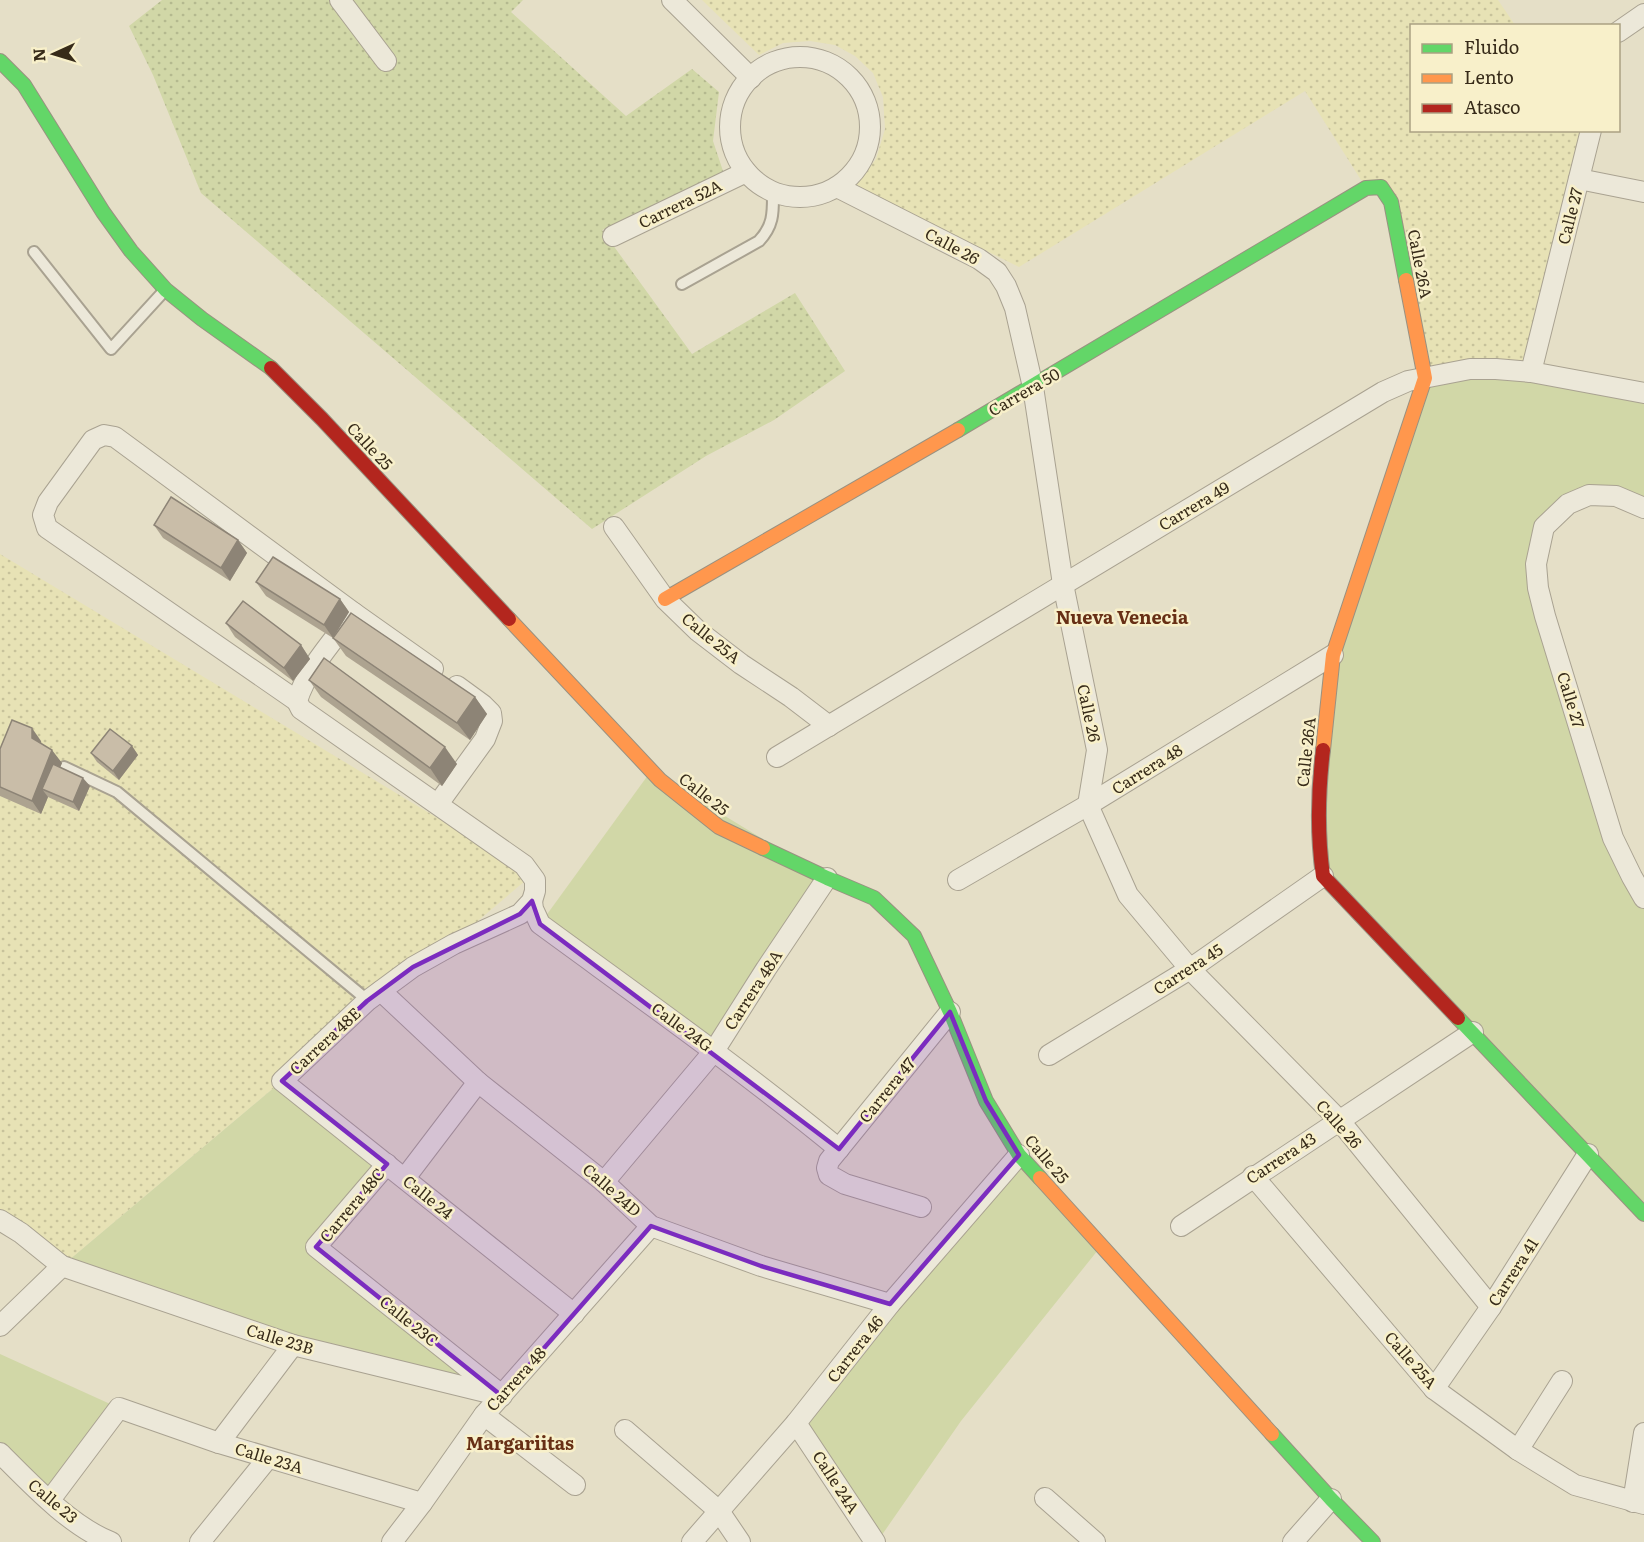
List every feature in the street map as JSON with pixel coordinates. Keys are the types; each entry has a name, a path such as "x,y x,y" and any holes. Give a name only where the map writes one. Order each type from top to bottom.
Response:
{"street":[{"path":"340,0 386,61"},
{"path":"672,0 751,78"},
{"path":"1620,31 1644,14"},
{"path":"793,57 808,57 838,68 850,78 860,90 870,120 866,151 860,165 850,177 837,187 822,194 789,197 759,184 746,172 737,157 730,124 740,91 751,78 763,68 777,61 793,57"},
{"name":"Calle 25","path":"0,61 24,85 103,212 131,251 166,290 202,319 269,366 322,419 660,780 719,827 874,898 914,936 950,1012 986,1101 1019,1155 1331,1499 1373,1542"},
{"name":"Calle 27","path":"1531,372 1591,132"},
{"name":"Carrera 52A","path":"613,236 746,172"},
{"path":"1579,179 1644,192"},
{"name":"Calle 26","path":"837,187 979,259 997,272 1016,308 1033,387 1063,584 1096,750 1088,805 1128,895 1190,969 1338,1120 1491,1306"},
{"name":"Carrera 50","path":"665,599 1033,387 1366,188 1381,187"},
{"name":"Calle 26A","path":"1323,876 1319,848 1318,786 1333,655 1425,378 1391,202 1381,187"},
{"name":"Carrera 49","path":"777,757 1383,392 1408,381 1470,369 1496,369 1531,372 1644,393"},
{"path":"438,804 485,739 492,721 491,713 115,436 104,435 93,440 48,502 43,515 47,528 297,701 302,710 524,865 535,880 532,901"},
{"name":"Calle 27","path":"1644,508 1616,496 1589,495 1568,504 1544,526 1536,564 1538,588 1548,627 1613,838 1638,872 1644,898"},
{"name":"Calle 25A","path":"614,527 665,599 698,631 830,726"},
{"path":"297,701 301,688 312,670 354,613"},
{"name":"Carrera 48","path":"958,880 1088,805 1333,655"},
{"path":"1323,876 1644,1214"},
{"name":"Carrera 45","path":"1049,1055 1190,969 1323,876"},
{"name":"Carrera 48A","path":"604,1182 714,1051 827,878"},
{"name":"Carrera 48E","path":"282,1081 374,996 413,967 454,944 520,914 532,901"},
{"name":"Calle 24G","path":"532,901 540,924 714,1051 839,1149"},
{"name":"Calle 24D","path":"374,996 604,1182 651,1226 761,1266 890,1304"},
{"name":"Carrera 47","path":"921,1207 845,1184 829,1175 826,1168 829,1161 950,1012"},
{"name":"Carrera 43","path":"1180,1226 1473,1032"},
{"name":"Calle 24","path":"282,1081 574,1314"},
{"name":"Carrera 48C","path":"405,1178 478,1082"},
{"name":"Carrera 41","path":"1434,1389 1491,1306 1588,1154"},
{"name":"Carrera 46","path":"692,1542 796,1423 890,1304 1019,1155"},
{"name":"Carrera 48C","path":"316,1247 387,1164"},
{"name":"Calle 25A","path":"1253,1176 1434,1389 1518,1450 1575,1485 1639,1503"},
{"name":"Calle 23B","path":"0,1220 21,1233 62,1266 293,1345 502,1396"},
{"name":"Carrera 48","path":"392,1542 484,1415 651,1226"},
{"name":"Calle 23C","path":"316,1247 502,1396"},
{"path":"0,1326 62,1266"},
{"path":"219,1443 293,1345"},
{"path":"1518,1450 1562,1381"},
{"name":"Calle 23A","path":"50,1500 119,1408 219,1443 422,1503"},
{"path":"484,1415 576,1485"},
{"name":"Calle 24A","path":"796,1423 875,1542"},
{"path":"625,1430 719,1511 740,1542"},
{"path":"1639,1503 1644,1433"},
{"name":"Calle 23","path":"0,1453 72,1520 111,1542"},
{"path":"200,1542 268,1458"},
{"path":"1045,1498 1095,1542"},
{"path":"1293,1542 1331,1499"}],"lane":[{"path":"682,284 759,241 769,231 773,215 773,192"},
{"path":"34,252 111,349 166,290"},
{"path":"64,767 117,792 360,994 374,996"}],"highlighted area":[{"path":"532,901 540,924 839,1149 950,1012 986,1101 1019,1155 890,1304 761,1266 651,1226 502,1396 316,1247 387,1164 282,1081 367,1001 413,967 520,914"}],"shaded area":[{"path":"702,0 1498,0 1514,24 1410,24 1410,132 1590,132 1531,372 1425,378 1391,202 1366,188 1305,91 1019,267 855,186 876,159 885,129 883,97 873,73 855,56 835,45 810,41 783,43 759,55"},
{"path":"0,554 532,875 62,1266 0,1222"}],"green space":[{"path":"162,0 523,0 511,12 626,116 692,69 719,92 713,141 725,177 602,230 692,354 795,293 845,371 774,420 706,456 592,529 201,193 153,75 129,26"},
{"path":"1470,369 1644,393 1644,508 1616,496 1568,504 1536,564 1613,838 1644,896 1644,1214 1323,876 1333,655 1425,378"},
{"path":"651,771 827,878 714,1051 540,924"},
{"path":"282,1081 387,1164 316,1247 502,1396 285,1342 62,1266"},
{"path":"1019,1155 1102,1245 961,1421 877,1542 796,1423"},
{"path":"0,1354 119,1408 50,1500 0,1452"}],"building":[{"path":"171,497 238,540 221,568 154,525"},
{"path":"273,557 340,599 324,625 256,582"},
{"path":"243,601 301,645 284,668 226,623"},
{"path":"351,613 475,697 457,723 333,638"},
{"path":"324,658 445,747 430,768 309,680"},
{"path":"12,720 32,728 32,738 52,750 32,801 0,787 0,749"},
{"path":"110,729 132,746 113,771 91,753"},
{"path":"53,764 83,778 73,802 42,789"}],"traffic: fast":[{"path":"0,61 24,85 103,212 131,251 166,290 202,319 271,368"},
{"path":"958,430 1366,188 1381,187 1391,202 1406,280"},
{"path":"763,848 874,898 914,936 950,1012 986,1101 1019,1155 1040,1178"},
{"path":"1458,1018 1644,1214"},
{"path":"1272,1434 1373,1542"}],"traffic: slow":[{"path":"1323,750 1333,655 1425,378 1406,280"},
{"path":"665,599 958,430"},
{"path":"509,619 660,780 719,827 763,848"},
{"path":"1040,1178 1272,1434"}],"traffic: jam":[{"path":"271,368 322,419 509,619"},
{"path":"1323,750 1319,813 1323,876 1458,1018"}],"district":[{"name":"Nueva Venecia","path":"1122,618"},
{"name":"Margariitas","path":"520,1444"}]}
